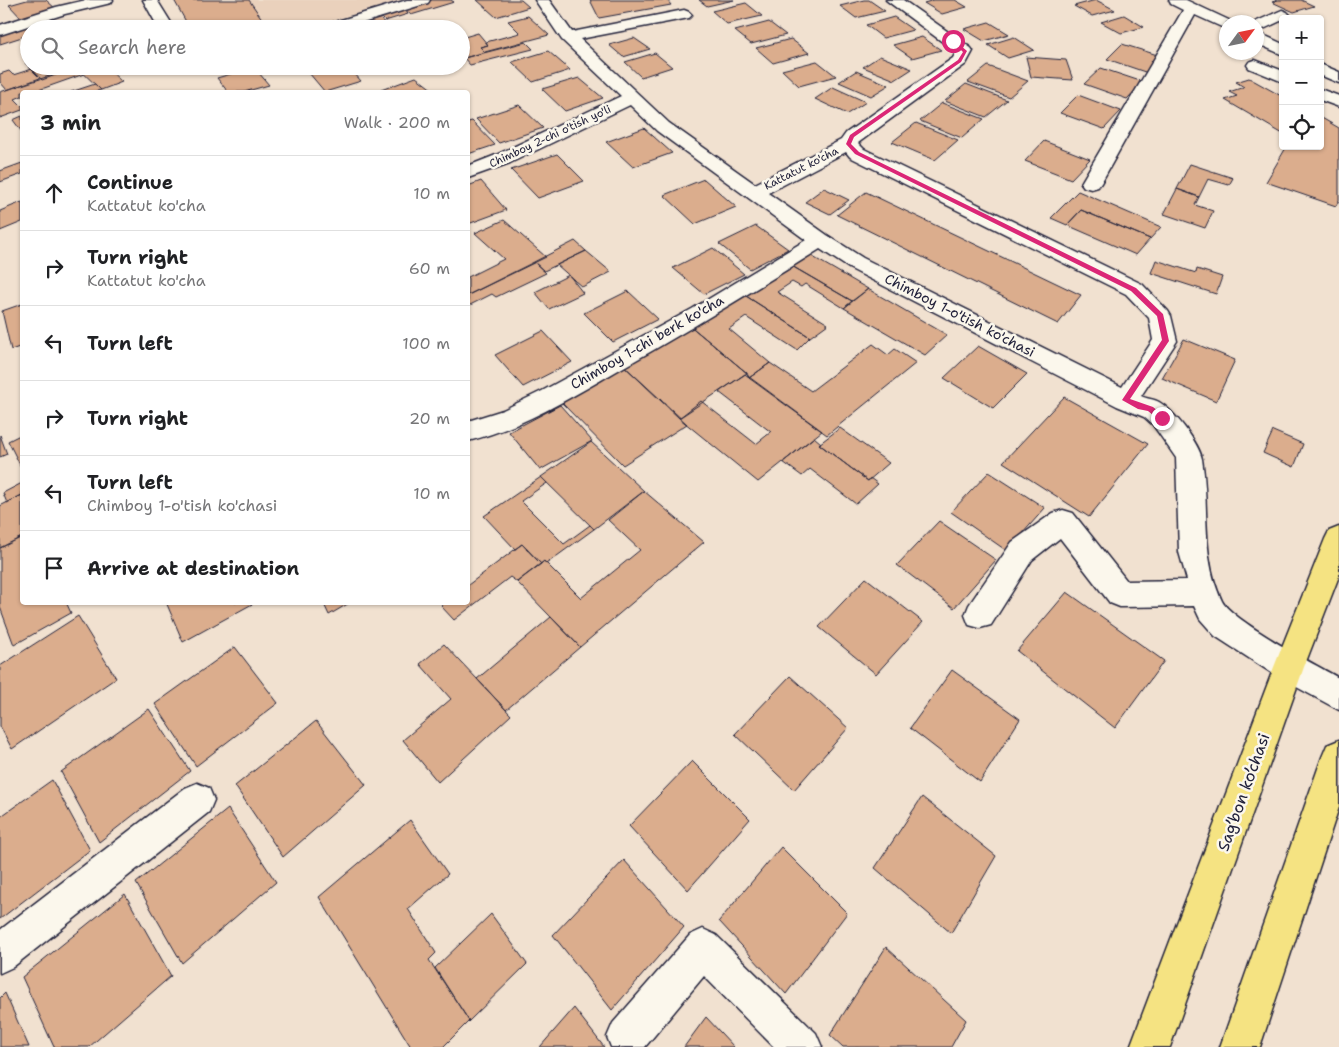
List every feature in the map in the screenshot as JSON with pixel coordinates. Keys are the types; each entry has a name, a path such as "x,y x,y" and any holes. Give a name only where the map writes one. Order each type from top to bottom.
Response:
{"main road":[{"name":"Sag’bon ko’chasi","path":"1150,1047 1289,667 1339,539"},
{"path":"1240,1047 1339,756"}],"street":[{"path":"30,20 61,10 106,0"},
{"path":"150,0 162,20"},
{"path":"356,20 423,0"},
{"name":"Chimboy 1-o'tish ko'chasi","path":"542,0 568,37 663,128 820,240 856,263 1126,400 1141,407 1150,408 1162,418 1178,438 1189,457 1193,552 1210,610 1226,626 1289,667 1339,695"},
{"name":"Kattatut ko'cha","path":"755,192 848,144 852,137 960,61 965,51 893,0"},
{"path":"1175,0 1219,21"},
{"path":"1091,183 1192,9"},
{"path":"568,37 684,15"},
{"path":"1264,24 1279,16"},
{"path":"0,30 20,23"},
{"path":"1264,41 1279,48"},
{"path":"1255,65 1279,75"},
{"path":"1324,71 1339,78"},
{"path":"1324,96 1339,102"},
{"name":"Chimboy 2-chi o'tish yo'li","path":"470,171 503,159 631,98"},
{"path":"848,144 857,153 1134,289 1160,316 1165,341 1126,400"},
{"name":"Chimboy 1-chi berk ko'cha","path":"470,430 512,417 551,397 700,314 820,240"},
{"path":"980,615 1022,551 1063,521 1120,594 1205,594"},
{"path":"0,954 196,800"},
{"path":"627,1037 703,948 802,1047"}],"shaded area":[{"path":"174,0 403,0 334,20 185,20"}],"building":[{"path":"27,0 46,0 56,9 23,20 9,5"},
{"path":"174,0 249,0 263,20 185,20"},
{"path":"426,0 451,0 454,2 411,15 402,7"},
{"path":"477,0 521,0 529,7 496,17"},
{"path":"590,0 667,0 671,5 599,18"},
{"path":"699,0 734,0 707,6"},
{"path":"869,0 885,11 856,18 840,6"},
{"path":"934,0 955,0 967,7 942,14 924,3"},
{"path":"1096,0 1115,10 1092,16 1074,6"},
{"path":"1278,0 1301,0 1314,6 1294,12 1272,2"},
{"path":"746,3 762,16 727,24 712,11"},
{"path":"403,9 408,14 388,20 384,20 379,15"},
{"path":"1124,15 1144,27 1121,33 1101,22"},
{"path":"50,16 54,20 38,20"},
{"path":"528,16 549,35 485,52 480,47 488,45 486,42 520,33 508,21"},
{"path":"378,17 381,20 367,20"},
{"path":"894,17 913,30 883,38 866,25"},
{"path":"769,22 786,35 751,44 735,31"},
{"path":"989,22 1009,34 984,41 964,29"},
{"path":"20,26 20,38 0,44 0,32"},
{"path":"478,33 488,45 480,47 485,52 470,56 470,35"},
{"path":"922,37 941,50 912,58 893,45"},
{"path":"1014,37 1034,50 1008,58 988,45"},
{"path":"634,38 650,49 623,57 609,45"},
{"path":"791,39 809,53 773,63 756,48"},
{"path":"526,42 533,49 470,65 470,56"},
{"path":"1122,44 1164,57 1148,73 1107,59"},
{"path":"548,51 570,70 533,82 512,62"},
{"path":"655,53 672,67 641,77 625,62"},
{"path":"880,56 912,69 895,80 863,67"},
{"path":"1026,57 1066,60 1073,80 1031,77"},
{"path":"817,61 836,76 799,86 782,70"},
{"path":"988,66 1028,81 1009,97 968,82"},
{"path":"1101,68 1143,82 1127,99 1084,84"},
{"path":"9,71 13,75 20,73 20,75 37,75 40,78 7,90 0,82 0,74"},
{"path":"856,71 889,85 871,96 839,82"},
{"path":"37,75 56,75 42,80"},
{"path":"52,75 81,75 39,90 20,90 20,97 15,99 20,104 20,111 0,118 0,92"},
{"path":"85,75 115,75 122,82 101,90"},
{"path":"227,75 261,75 269,85 251,90 226,90 217,78"},
{"path":"311,75 356,75 361,81 332,90 323,90"},
{"path":"416,77 433,90 381,90"},
{"path":"579,78 603,98 565,111 542,89"},
{"path":"1249,78 1279,95 1279,132 1225,100 1237,96 1229,92 1244,87 1236,82"},
{"path":"95,84 101,90 77,90"},
{"path":"966,84 1007,100 986,117 945,101"},
{"path":"833,87 866,102 847,114 815,99"},
{"path":"1078,95 1121,111 1104,129 1060,113"},
{"path":"942,103 984,119 962,138 920,121"},
{"path":"519,105 543,128 499,143 476,119"},
{"path":"20,117 20,129 13,120"},
{"path":"1324,119 1339,128 1339,200 1336,206 1266,182 1285,150 1324,150"},
{"path":"472,121 495,145 470,153 470,122"},
{"path":"916,123 958,140 935,160 892,142"},
{"path":"644,128 672,153 633,167 606,142"},
{"path":"1044,141 1090,159 1071,179 1025,161"},
{"path":"557,154 584,181 538,198 511,170"},
{"path":"20,164 20,175 0,182 0,171"},
{"path":"1190,164 1233,178 1229,185 1208,179 1199,197 1177,189"},
{"path":"704,179 736,207 695,224 664,195"},
{"path":"481,181 506,210 470,223 470,185"},
{"path":"824,188 849,200 830,214 805,202"},
{"path":"1177,189 1199,197 1195,205 1213,211 1205,228 1164,214"},
{"path":"1078,191 1161,227 1150,239 1081,210 1067,225 1051,218"},
{"path":"866,192 1081,295 1058,324 837,215"},
{"path":"20,203 20,223 0,231 0,211"},
{"path":"1081,210 1150,239 1136,255 1067,225"},
{"path":"504,220 546,257 470,294 470,276 504,259 475,233"},
{"path":"756,226 788,249 750,269 719,244"},
{"path":"575,241 586,251 544,271 534,262"},
{"path":"713,248 744,274 704,294 673,268"},
{"path":"586,251 611,272 582,287 557,265"},
{"path":"806,253 868,289 852,301 790,265"},
{"path":"1156,260 1196,273 1197,269 1222,277 1216,294 1151,273"},
{"path":"534,262 546,273 496,297 492,294 470,305 470,294"},
{"path":"790,265 852,301 844,308 805,284 801,287 792,282 777,292 828,324 810,337 746,296"},
{"path":"569,275 583,293 549,309 535,292"},
{"path":"868,289 947,335 925,355 844,308"},
{"path":"628,291 658,319 613,342 584,313"},
{"path":"746,296 810,337 797,350 746,317 729,329 770,363 749,378 747,373 688,324"},
{"path":"20,305 20,347 11,350 2,311"},
{"path":"688,324 747,373 679,418 621,363"},
{"path":"543,331 572,362 523,387 495,355"},
{"path":"1184,339 1235,360 1216,401 1162,378"},
{"path":"873,344 888,355 895,349 916,363 827,435 749,378 770,363 811,391"},
{"path":"978,346 1027,374 993,408 944,378"},
{"path":"621,363 687,424 623,465 558,399"},
{"path":"745,374 822,431 758,482 679,418 701,401 756,444 771,432 719,392"},
{"path":"1064,397 1148,444 1089,517 1003,462"},
{"path":"560,405 592,441 540,470 509,432"},
{"path":"840,428 889,463 868,481 819,444"},
{"path":"1273,431 1303,444 1294,467 1263,453"},
{"path":"0,435 7,454 0,457"},
{"path":"20,435 20,465 8,441"},
{"path":"814,437 821,443 819,444 868,481 870,478 878,484 856,504 810,469 802,476 783,462"},
{"path":"591,442 644,491 594,529 541,477"},
{"path":"989,472 1045,508 1007,551 951,512"},
{"path":"541,477 547,483 521,501 564,544 590,525 594,529 546,564 544,561 541,564 522,544 515,549 484,516"},
{"path":"20,484 20,496 7,503 3,493"},
{"path":"644,491 704,542 580,647 517,582 544,561 581,598 640,550 608,520"},
{"path":"20,496 20,538 0,548 0,506"},
{"path":"939,521 996,560 954,608 897,565"},
{"path":"20,538 20,605 67,605 71,613 14,645 0,607 0,548"},
{"path":"522,544 541,564 517,582 510,577 454,620 441,606 470,605 470,583"},
{"path":"866,578 923,622 876,674 819,627"},
{"path":"1067,592 1164,661 1115,728 1017,651"},
{"path":"167,605 250,605 183,642"},
{"path":"324,605 346,605 329,615"},
{"path":"78,616 116,678 12,749 0,726 0,666"},
{"path":"551,617 580,647 506,710 477,679"},
{"path":"444,644 511,715 438,782 403,740 451,699 420,664"},
{"path":"235,647 278,703 196,766 155,704"},
{"path":"952,670 1020,719 980,782 910,728"},
{"path":"790,676 848,728 794,790 735,734"},
{"path":"149,709 190,771 99,842 61,772"},
{"path":"316,721 366,785 283,857 235,786"},
{"path":"692,761 750,819 688,890 629,826"},
{"path":"52,780 90,850 0,919 0,817"},
{"path":"922,797 996,856 951,933 875,868"},
{"path":"228,809 276,882 182,963 136,883"},
{"path":"410,820 448,874 408,909 436,953 429,960 469,1021 443,1047 411,1047 319,897"},
{"path":"781,847 847,913 786,994 719,921"},
{"path":"624,860 684,927 612,1010 553,935"},
{"path":"125,894 171,976 89,1047 54,1047 22,977"},
{"path":"491,914 527,964 469,1021 435,968"},
{"path":"886,947 966,1020 951,1047 843,1047 830,1035"},
{"path":"5,993 29,1047 0,1047 0,998"},
{"path":"574,1008 604,1047 540,1047"},
{"path":"706,1017 734,1047 684,1047"}],"route":[{"path":"953,41 965,51 960,61 852,137 848,144 857,153 1134,289 1160,316 1165,341 1126,400 1141,407 1150,408 1162,418"}]}
